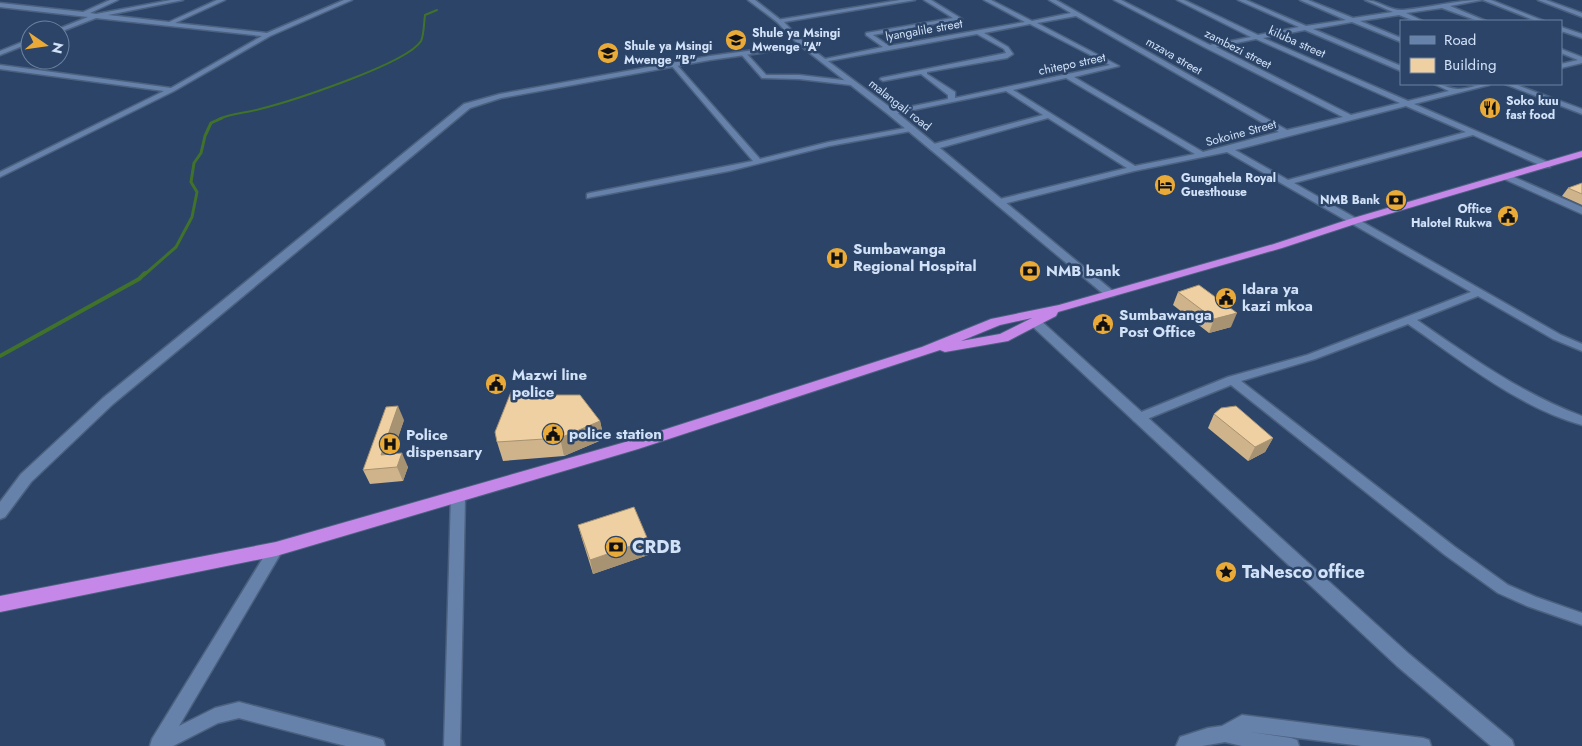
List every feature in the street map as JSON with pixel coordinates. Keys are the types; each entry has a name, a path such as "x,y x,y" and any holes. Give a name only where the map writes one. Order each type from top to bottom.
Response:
{"highway":[{"path":"0,604 276,549 633,445 927,350 1003,320 1061,308 1110,294 1582,154"},
{"path":"927,350 999,339 1036,323 1061,308"},
{"path":"1003,320 1012,325 1017,332"},
{"path":"984,326 999,339"}],"street":[{"path":"81,15 115,0"},
{"path":"70,26 95,16 180,0"},
{"path":"170,23 222,0"},
{"path":"0,175 172,90 268,35 349,0"},
{"path":"751,0 779,21 912,0"},
{"path":"888,48 868,34 958,19 927,0"},
{"name":"chitepo street","path":"892,114 1067,76 1118,67 987,0"},
{"name":"mzava street","path":"1052,0 1286,132"},
{"name":"zambezi street","path":"1118,0 1349,117"},
{"name":"kiluba street","path":"1180,0 1258,38 1547,165"},
{"path":"1241,0 1400,69"},
{"path":"1303,0 1400,40"},
{"path":"1368,0 1418,20"},
{"path":"1428,0 1480,20"},
{"path":"1208,47 1304,28 1479,0"},
{"path":"1486,0 1538,20"},
{"path":"1541,0 1582,15"},
{"path":"18,7 31,2"},
{"path":"0,5 268,35"},
{"name":"lyangalile street","path":"823,60 1078,14"},
{"name":"malangali road","path":"779,21 803,44 911,129 1110,294"},
{"path":"1562,29 1582,36"},
{"path":"883,78 1005,57 1010,54 1006,48 978,32"},
{"path":"0,513 26,478 108,401 467,106 500,96 803,44"},
{"path":"0,53 20,46"},
{"path":"1562,51 1582,60"},
{"path":"743,53 764,77 798,77 851,82"},
{"path":"1562,66 1582,60"},
{"path":"674,65 758,161"},
{"path":"0,67 172,90"},
{"path":"923,72 952,94 951,101"},
{"path":"1067,76 1203,155"},
{"path":"1439,85 1455,92"},
{"name":"Sokoine Street","path":"1000,202 1134,169 1228,149 1286,132 1483,85"},
{"path":"1511,85 1582,112"},
{"path":"1007,89 1134,169"},
{"path":"933,147 1050,115"},
{"path":"590,196 729,169 828,144 911,129"},
{"path":"1285,183 1473,133"},
{"path":"1228,149 1557,337 1582,348"},
{"path":"1507,177 1582,211"},
{"path":"1138,418 1232,380 1311,357 1480,292"},
{"path":"1408,319 1506,383 1561,414 1582,422"},
{"path":"1036,323 1403,660 1505,746"},
{"path":"1232,380 1450,551 1503,589 1532,602 1582,618"},
{"path":"452,746 458,496"},
{"path":"158,746 276,549"},
{"path":"158,746 215,716 239,710 377,746"},
{"path":"1225,734 1242,723 1423,746"},
{"path":"1184,746 1186,743 1208,736 1225,734 1291,746"}],"building":[{"path":"1582,183 1582,194 1568,188"},
{"path":"1199,285 1237,313 1214,319 1178,292"},
{"path":"542,390 554,395 580,395 600,421 560,438 497,442 495,432 511,392"},
{"path":"398,406 381,455 402,453 397,467 363,470 386,407"},
{"path":"1236,406 1273,438 1255,447 1214,414 1221,408"},
{"path":"634,507 648,540 590,560 578,525"}],"waterway":[{"path":"219,119 274,105 320,90 371,71 394,60 411,50 421,41 425,15 437,10"},
{"path":"144,275 176,247 192,217 197,192 191,182 194,163 201,153 205,136 211,123 222,118"},
{"path":"0,356 139,279 145,273"}],"place":[{"name":"Shule ya Msingi Mwenge \"A\"","path":"736,40"},
{"name":"Shule ya Msingi Mwenge \"B\"","path":"608,53"},
{"name":"Soko kuu fast food","path":"1490,108"},
{"name":"Gungahela Royal Guesthouse","path":"1165,185"},
{"name":"NMB Bank","path":"1396,200"},
{"name":"Office Halotel Rukwa","path":"1508,216"},
{"name":"Sumbawanga Regional Hospital","path":"837,258"},
{"name":"NMB bank","path":"1030,271"},
{"name":"Idara ya kazi mkoa","path":"1226,298"},
{"name":"Sumbawanga Post Office","path":"1103,324"},
{"name":"Mazwi line police","path":"496,384"},
{"name":"police station","path":"553,434"},
{"name":"Police dispensary","path":"390,444"},
{"name":"CRDB","path":"616,547"},
{"name":"TaNesco office","path":"1226,572"}]}
